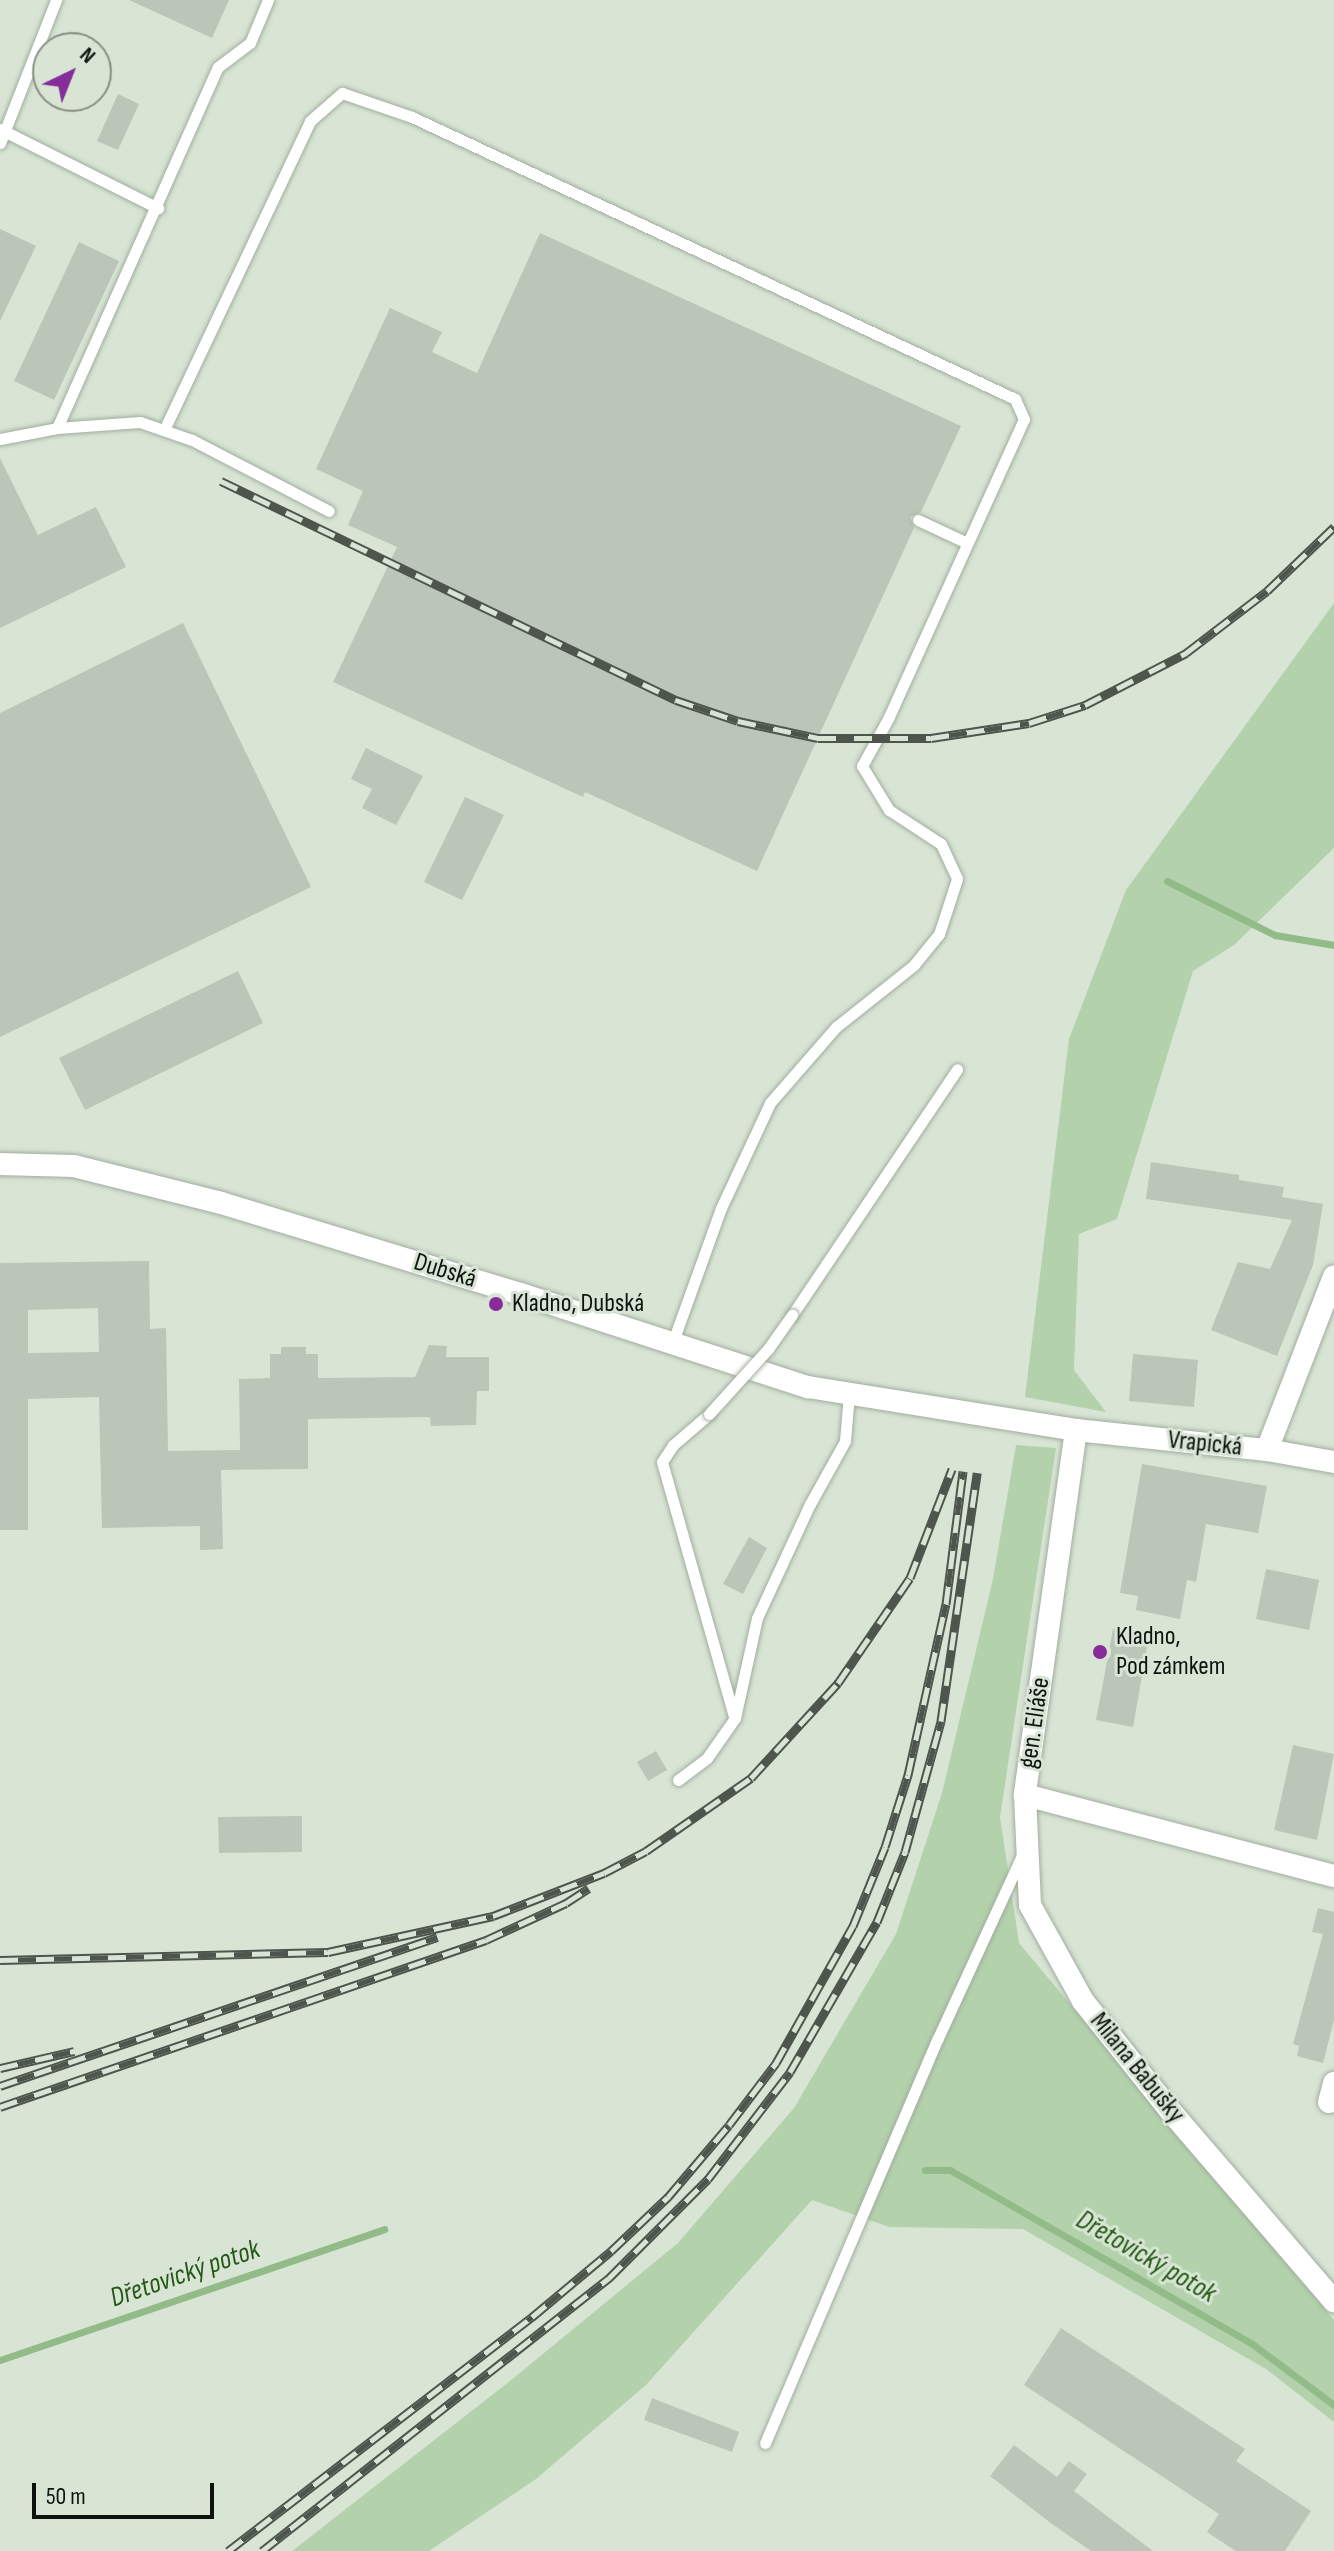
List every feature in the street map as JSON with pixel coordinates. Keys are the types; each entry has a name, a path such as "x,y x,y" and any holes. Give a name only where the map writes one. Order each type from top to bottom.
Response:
{"street":[{"name":"Dubská","path":"0,1164 74,1166 221,1203 673,1341 808,1387 1076,1430"},
{"path":"1267,1450 1332,1287"},
{"name":"Vrapická","path":"1076,1430 1267,1450 1334,1462"},
{"name":"gen. Eliáše","path":"1076,1430 1025,1795 1334,1876"},
{"name":"Milana Babušky","path":"1025,1795 1030,1905 1083,2001 1173,2114 1334,2301"}],"lane":[{"path":"56,0 1,135 158,208"},
{"path":"57,428 158,208 218,67 250,43 268,0"},
{"path":"164,430 310,121 342,93 412,117 1015,399 1024,419 965,542 889,717 862,766 889,810 941,844 957,879 939,934 914,965 836,1027 770,1103 721,1208 673,1341"},
{"path":"0,439 57,428 140,422 192,440 329,511"},
{"path":"918,520 965,542"},
{"path":"735,1718 662,1462 673,1445 709,1414 768,1349 957,1069"},
{"path":"678,1780 707,1758 735,1718 757,1618 810,1504 845,1441 849,1393"},
{"path":"765,2443 920,2079 1027,1843"}],"green space":[{"path":"1334,603 1334,848 1234,945 1193,971 1117,1219 1079,1234 1074,1370 1106,1412 1025,1397 1069,1039 1126,890"},
{"path":"1016,1445 1056,1448 1000,1817 1019,1943 1334,2320 1334,2422 1266,2369 1023,2229 889,2227 812,2200 646,2385 536,2479 429,2551 292,2551 510,2381 678,2243 794,2108 896,1934 942,1793 993,1579"}],"building":[{"path":"129,0 229,0 212,38"},
{"path":"118,94 139,104 118,150 97,141"},
{"path":"0,229 36,246 0,321"},
{"path":"540,233 961,426 921,512 910,517 914,528 757,871 585,792 583,797 333,682 397,547 348,525 363,491 316,469 390,308 442,332 432,352 477,373"},
{"path":"79,242 119,261 54,400 14,381"},
{"path":"0,458 38,535 96,507 126,567 0,628"},
{"path":"183,623 311,887 0,1037 0,713"},
{"path":"366,748 423,776 396,825 362,808 372,789 351,779"},
{"path":"465,797 504,815 462,900 424,882"},
{"path":"238,971 263,1023 85,1110 59,1058"},
{"path":"1151,1162 1239,1175 1239,1180 1284,1187 1282,1197 1323,1204 1313,1265 1277,1356 1211,1330 1238,1262 1270,1269 1292,1220 1146,1199"},
{"path":"149,1261 150,1329 166,1328 168,1451 240,1450 239,1379 270,1378 270,1354 281,1354 281,1347 306,1347 306,1354 318,1354 318,1378 415,1377 429,1345 447,1346 446,1357 489,1357 489,1391 477,1391 476,1425 431,1426 430,1417 308,1419 308,1469 221,1470 223,1549 200,1550 200,1526 102,1528 99,1397 28,1399 28,1530 0,1530 0,1263","holes":["98,1308 99,1352 28,1353 28,1310"]},
{"path":"1133,1354 1198,1360 1194,1407 1129,1401"},
{"path":"1142,1464 1267,1486 1258,1533 1206,1524 1196,1582 1187,1580 1180,1619 1136,1610 1138,1596 1120,1593"},
{"path":"749,1537 767,1548 743,1594 723,1584"},
{"path":"1266,1569 1319,1580 1309,1630 1256,1619"},
{"path":"1113,1629 1149,1636 1133,1727 1096,1720"},
{"path":"1293,1745 1334,1754 1317,1840 1274,1830"},
{"path":"656,1751 667,1770 648,1781 637,1762"},
{"path":"302,1816 302,1852 219,1853 218,1817"},
{"path":"1318,1908 1334,1912 1334,2020 1323,2063 1297,2056 1299,2046 1293,2044 1323,1934 1312,1932"},
{"path":"1061,2328 1245,2449 1236,2461 1311,2511 1285,2551 1236,2551 1207,2532 1219,2514 1024,2385"},
{"path":"652,2398 739,2432 732,2452 644,2420"},
{"path":"1014,2445 1057,2477 1069,2461 1087,2474 1074,2491 1153,2551 1091,2551 1052,2524 990,2476"}],"waterway":[{"path":"1167,881 1275,935 1334,945"},
{"name":"Dřetovický potok","path":"925,2170 950,2170 1251,2343 1334,2405"},
{"name":"Dřetovický potok","path":"0,2360 384,2229"}],"railway":[{"path":"221,481 676,700 738,721 818,738 931,738 1029,723 1085,705 1186,653 1267,591 1334,527"},
{"path":"0,1960 328,1952 493,1916 604,1873 646,1851 751,1778 838,1683 910,1578 952,1469"},
{"path":"228,2551 532,2317 611,2251 668,2197 776,2063 853,1926 885,1847 908,1775 946,1604 963,1471"},
{"path":"262,2551 609,2278 708,2179 790,2072 877,1922 905,1852 941,1721 977,1473"},
{"path":"0,2107 486,1940 566,1903 589,1888"},
{"path":"0,2086 437,1937"},
{"path":"0,2068 74,2051"}],"place":[{"name":"Kladno, Dubská","path":"496,1304"},
{"name":"Kladno, Pod zámkem","path":"1100,1652"}]}
